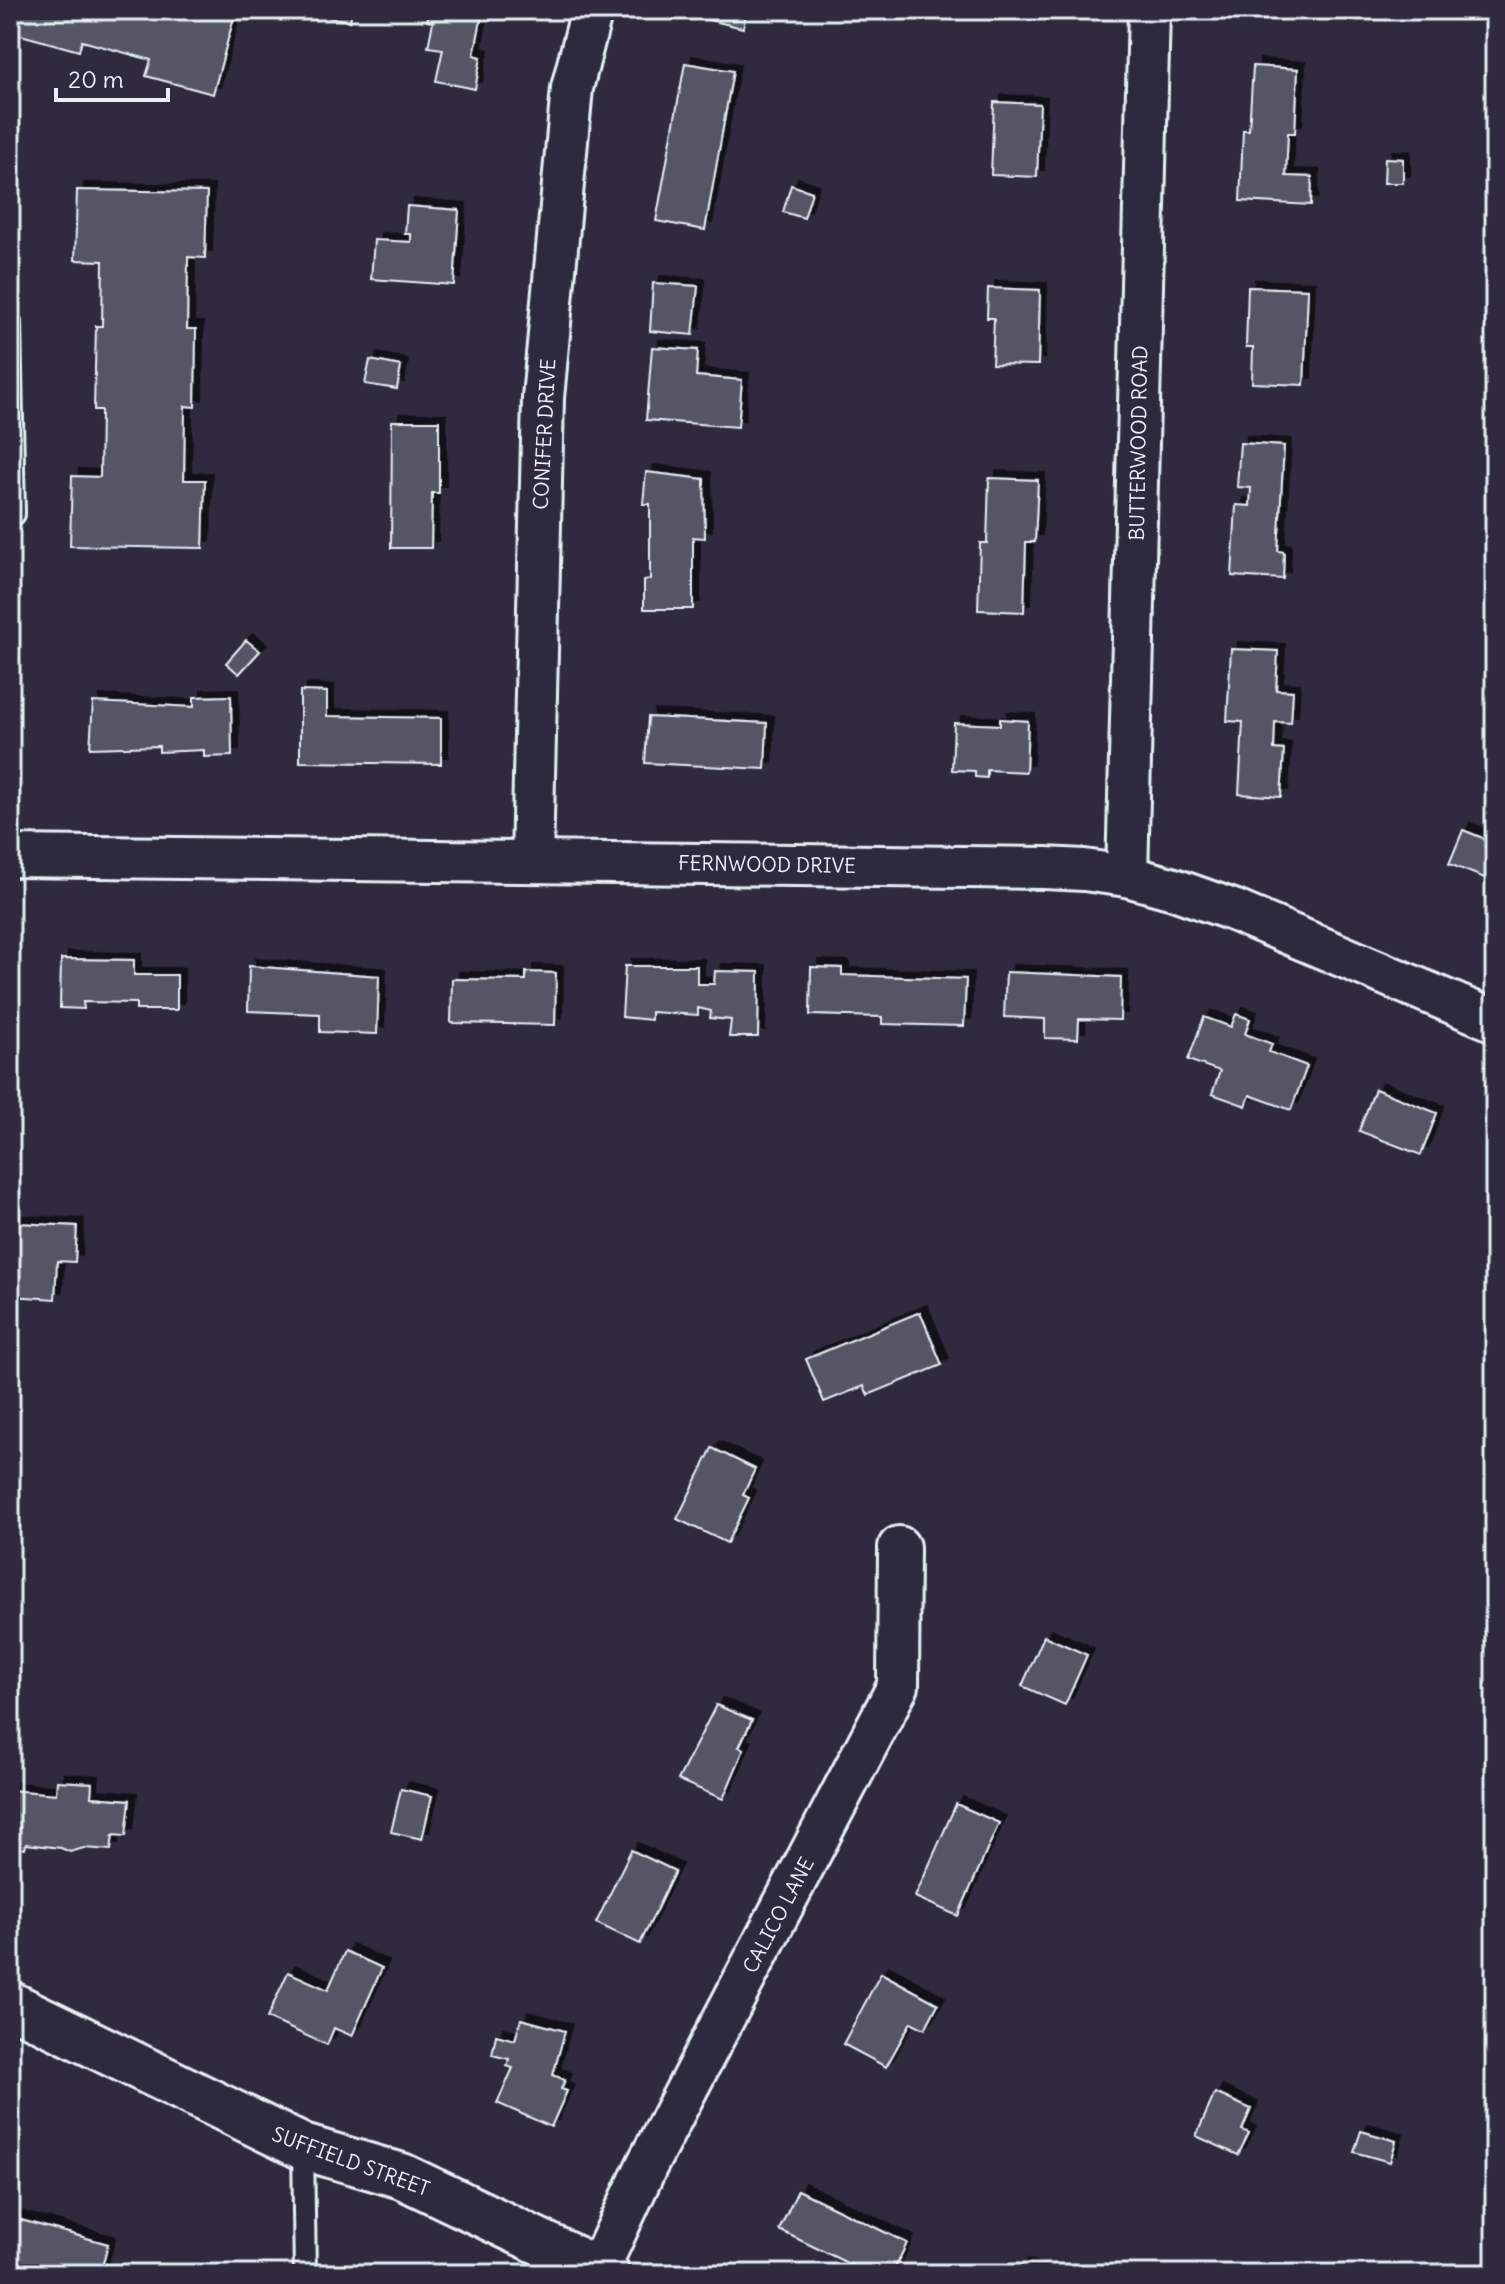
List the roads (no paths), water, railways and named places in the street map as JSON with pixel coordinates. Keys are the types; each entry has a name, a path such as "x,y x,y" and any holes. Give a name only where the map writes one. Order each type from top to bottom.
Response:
{"main road":[{"name":"SUFFIELD STREET","path":"10,2004 303,2147 402,2176 602,2272"}],"street":[{"name":"CONIFER DRIVE","path":"532,862 543,398 572,88 592,10"},
{"name":"BUTTERWOOD ROAD","path":"1127,876 1149,10"},
{"name":"FERNWOOD DRIVE","path":"10,856 1084,870 1127,876 1233,910 1495,1021"},
{"name":"CALICO LANE","path":"602,2272 647,2165 898,1686 899,1547"}],"lane":[{"path":"10,323 14,514"},
{"path":"303,2147 305,2274"}]}
